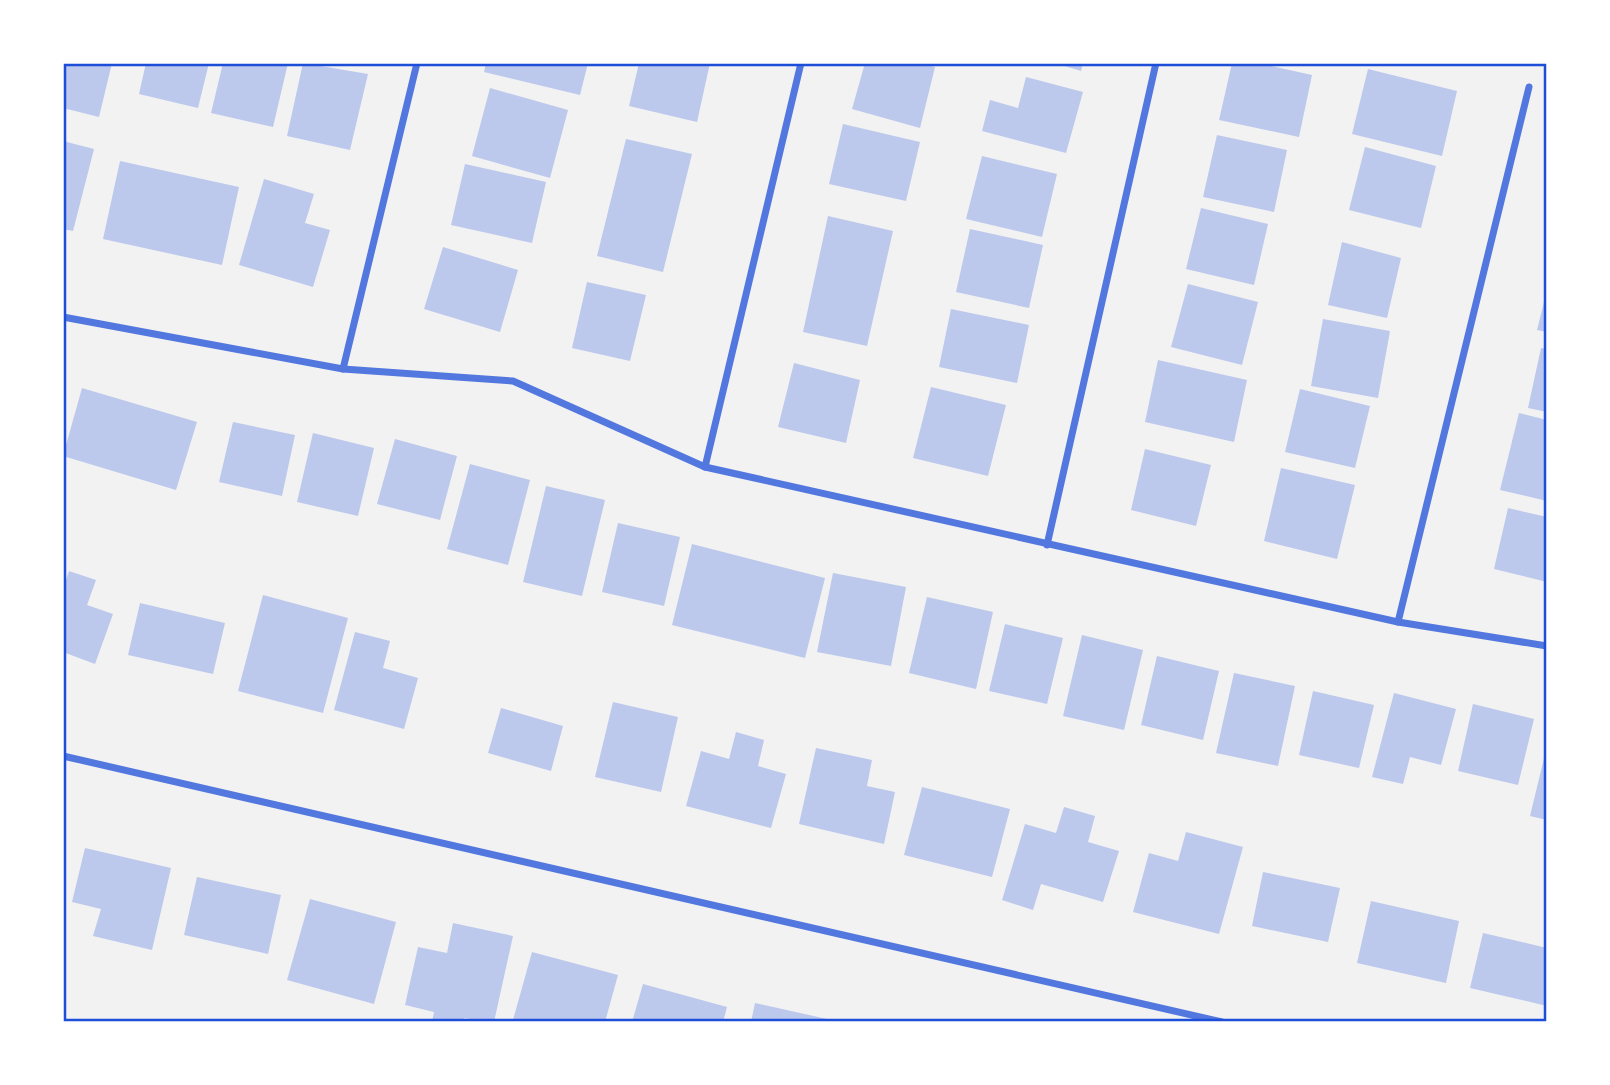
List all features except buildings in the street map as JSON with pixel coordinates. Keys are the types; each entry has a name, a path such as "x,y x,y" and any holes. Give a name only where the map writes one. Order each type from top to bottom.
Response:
{"street":[{"path":"343,369 417,63"},
{"path":"705,467 801,63"},
{"path":"1048,545 1156,63"},
{"path":"1398,622 1529,87"},
{"path":"63,317 343,369 513,381 705,467 1398,622 1547,646"},
{"path":"63,756 1222,1022"}]}
